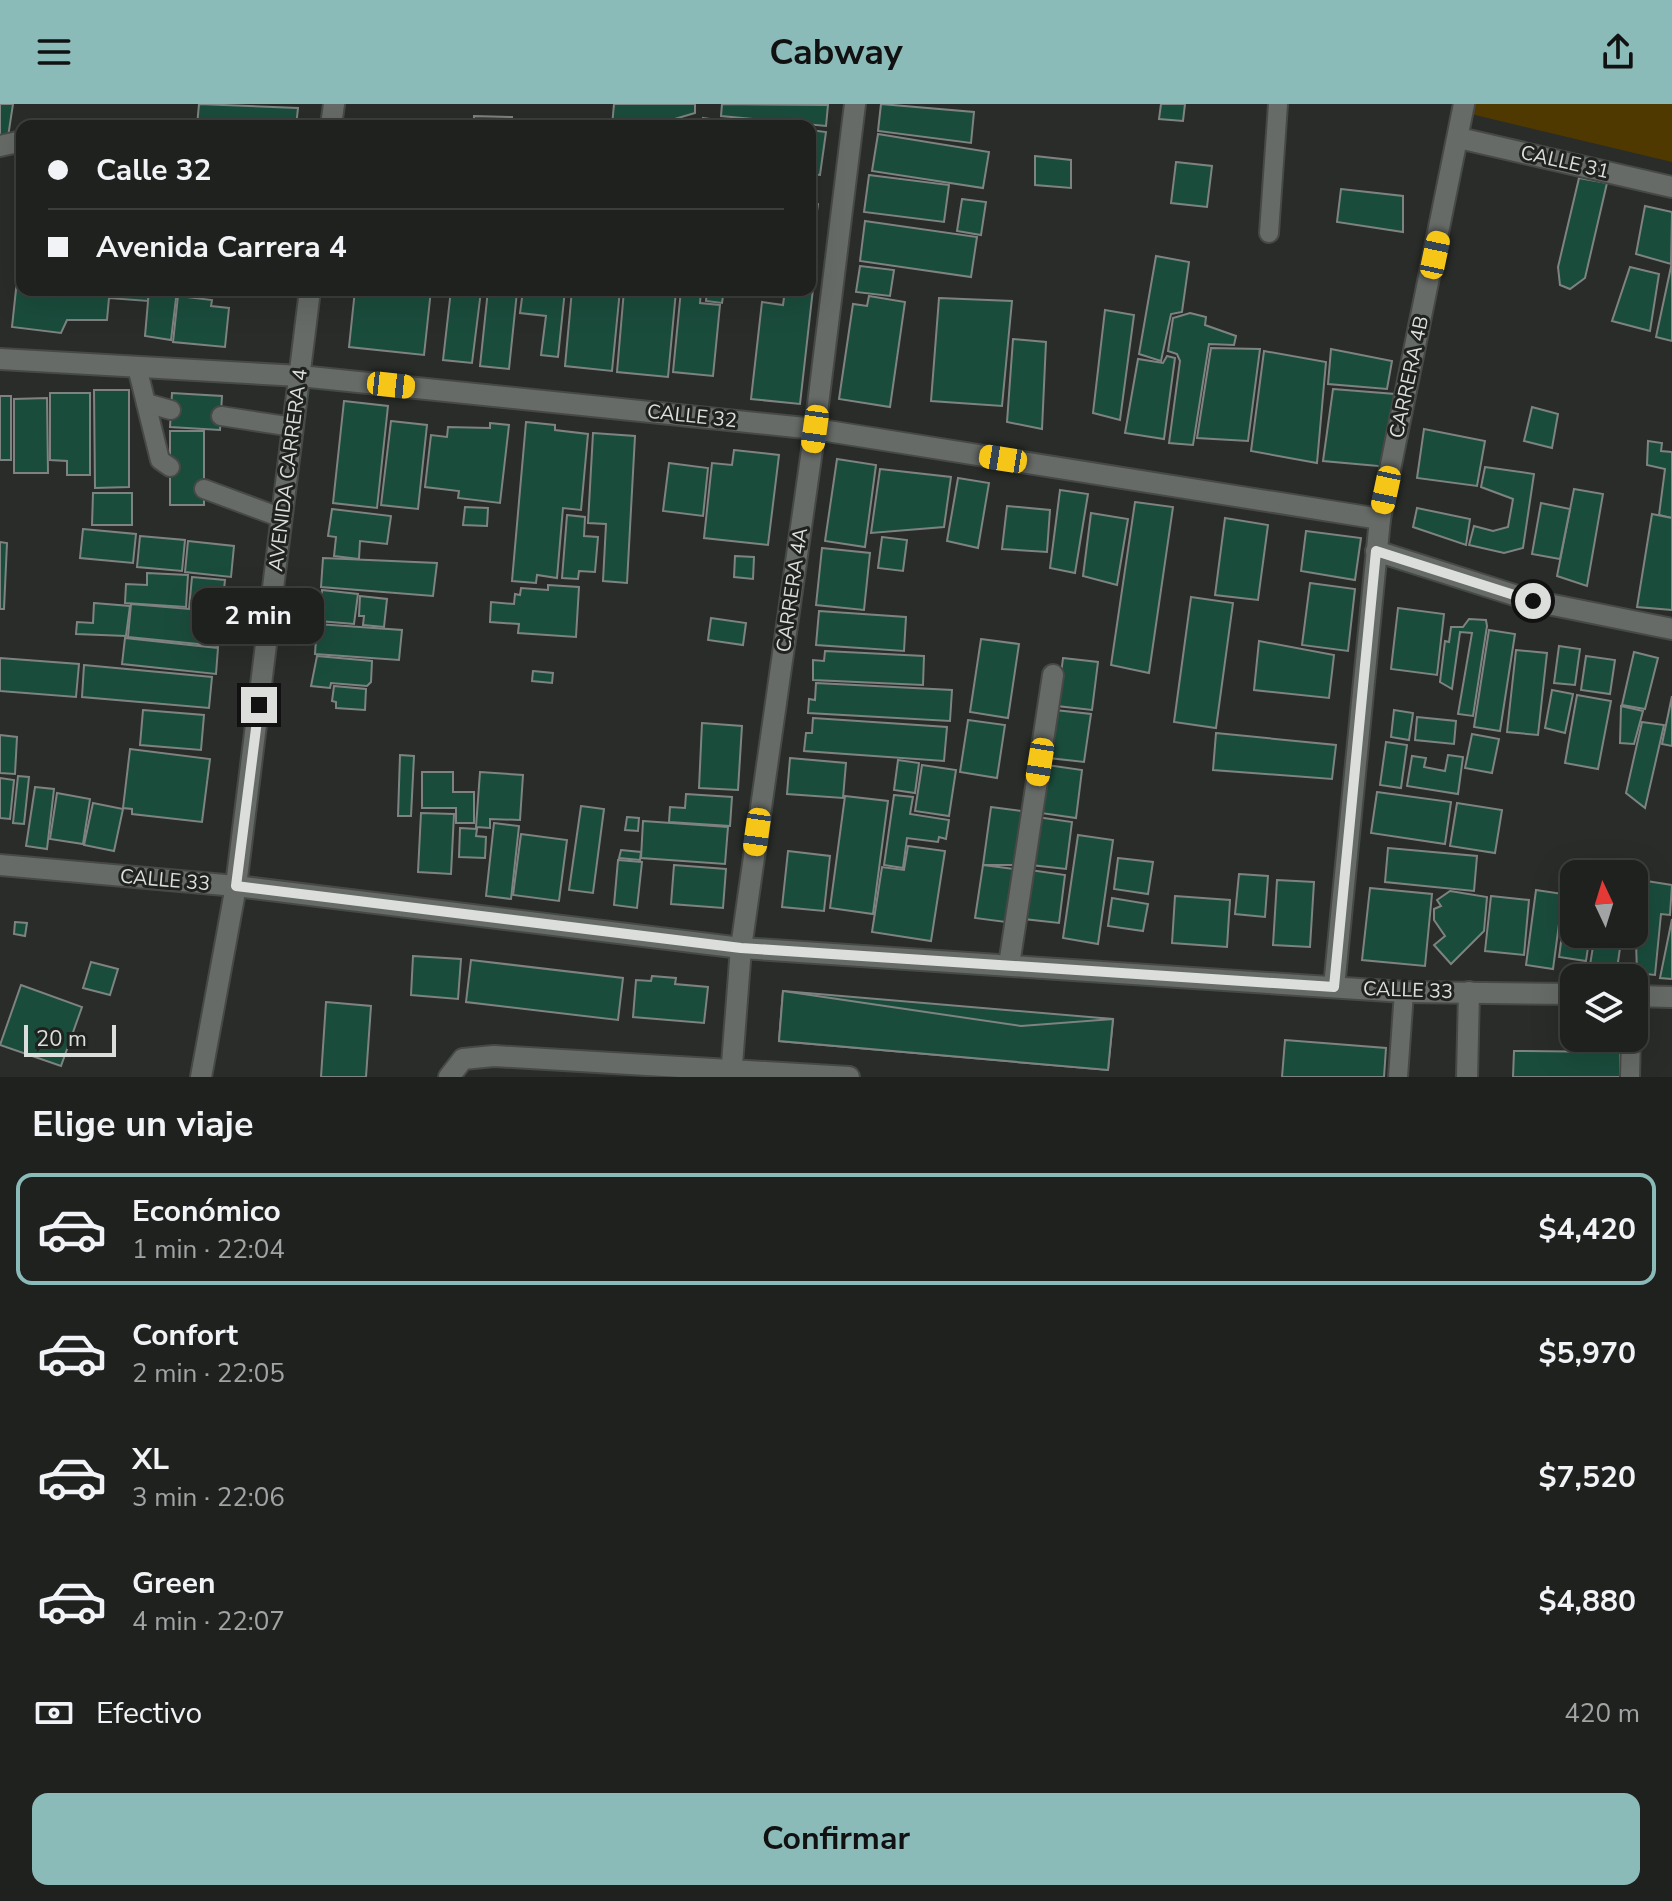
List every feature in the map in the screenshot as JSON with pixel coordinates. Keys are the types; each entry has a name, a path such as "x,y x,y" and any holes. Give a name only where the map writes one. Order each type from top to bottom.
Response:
{"street":[{"name":"CARRERA 4A","path":"732,1072 741,948 815,429 855,104"},
{"name":"CARRERA 4B","path":"1334,987 1380,519 1464,104"},
{"name":"CALLE 31","path":"1459,138 1672,187"},
{"name":"AVENIDA CARRERA 4","path":"201,1077 236,886 309,296"},
{"name":"CALLE 32","path":"0,359 300,376 815,429 1380,519"},
{"path":"1376,551 1533,601 1672,629"},
{"path":"1009,965 1053,675"},
{"name":"CALLE 33","path":"0,865 236,886 741,948 1404,992 1560,994"},
{"path":"1467,1077 1469,992"},
{"path":"1648,996 1672,997"},
{"path":"449,1077 463,1059 494,1056 849,1077"}],"lane":[{"path":"1269,233 1278,104"},
{"path":"137,367 160,460 170,467"},
{"path":"146,403 171,410"},
{"path":"221,416 293,427"},
{"path":"204,489 282,518"},
{"path":"1398,1077 1404,992"},
{"path":"1630,1077 1631,1052"}],"shaded area":[{"path":"1473,104 1672,104 1672,162 1471,114"}],"building":[{"path":"0,104 13,104 8,137 0,136"},
{"path":"199,104 298,108 297,120 198,120"},
{"path":"614,104 695,104 695,113 671,120 613,120"},
{"path":"722,104 828,105 826,126 816,125 816,120 721,116"},
{"path":"881,104 974,112 971,143 878,131"},
{"path":"1161,104 1185,104 1183,121 1159,119"},
{"path":"474,116 512,117 512,120 474,120"},
{"path":"816,131 826,132 820,175 816,175"},
{"path":"878,134 989,152 983,188 872,171"},
{"path":"1035,156 1071,160 1071,188 1035,185"},
{"path":"1176,162 1212,166 1207,207 1171,203"},
{"path":"869,175 949,185 944,222 864,212"},
{"path":"1579,178 1607,183 1585,278 1570,289 1560,285 1558,267"},
{"path":"1341,189 1403,196 1403,232 1337,222"},
{"path":"962,199 986,202 981,235 957,231"},
{"path":"1645,206 1672,212 1671,264 1636,254"},
{"path":"865,221 977,237 971,277 860,261"},
{"path":"1156,256 1189,262 1182,312 1171,314 1161,361 1139,354"},
{"path":"1672,262 1672,341 1656,337"},
{"path":"860,266 894,270 890,296 856,292"},
{"path":"1630,267 1659,274 1650,331 1612,321"},
{"path":"16,289 16,296 148,296 148,301 109,298 107,320 67,320 61,333 12,327"},
{"path":"148,296 176,296 171,340 145,336"},
{"path":"178,296 212,300 211,306 229,308 225,347 173,342"},
{"path":"354,296 430,296 424,355 349,347"},
{"path":"450,296 480,296 472,363 443,360"},
{"path":"487,296 517,296 509,369 480,366"},
{"path":"522,296 564,296 558,357 541,355 546,316 520,313"},
{"path":"571,296 619,296 612,371 565,366"},
{"path":"623,296 676,296 668,377 617,372"},
{"path":"680,296 701,296 700,303 720,305 713,376 673,372"},
{"path":"706,296 723,296 722,303 706,301"},
{"path":"784,296 812,296 800,404 751,399 762,302 783,305"},
{"path":"869,296 905,302 890,407 839,399 853,304 867,306"},
{"path":"939,298 1012,301 1002,406 931,401"},
{"path":"1105,310 1134,315 1120,420 1093,413"},
{"path":"1190,313 1206,317 1205,325 1236,336 1234,345 1209,344 1193,445 1169,443 1180,361 1177,354 1168,351 1173,318"},
{"path":"1013,339 1046,342 1042,429 1007,422"},
{"path":"1211,348 1260,349 1248,441 1197,438"},
{"path":"1331,349 1392,361 1387,389 1328,384"},
{"path":"1264,351 1326,362 1317,463 1251,451"},
{"path":"1167,356 1175,358 1164,439 1125,433 1138,359 1163,363"},
{"path":"1333,389 1395,394 1389,467 1323,461"},
{"path":"94,390 129,390 129,487 95,488"},
{"path":"50,393 90,393 90,475 67,475 67,461 50,460"},
{"path":"172,393 222,396 220,430 170,427"},
{"path":"0,396 11,396 11,460 0,460"},
{"path":"47,398 48,473 14,473 14,399"},
{"path":"344,401 388,406 377,508 333,503"},
{"path":"1532,407 1558,414 1552,448 1524,441"},
{"path":"391,421 427,425 418,509 381,505"},
{"path":"526,422 555,425 555,430 588,434 581,510 563,508 557,578 537,575 536,583 512,581"},
{"path":"490,423 509,425 500,503 458,498 459,491 425,487 431,435 447,437 448,427 490,428"},
{"path":"1424,429 1485,441 1477,486 1417,478"},
{"path":"170,431 204,431 204,505 170,505"},
{"path":"593,433 635,436 627,583 603,581 606,524 588,523"},
{"path":"1648,441 1662,443 1661,451 1672,452 1672,518 1659,515 1665,469 1647,465"},
{"path":"734,450 779,455 768,545 704,538 712,463 732,465"},
{"path":"837,459 876,465 865,547 825,541"},
{"path":"669,463 708,468 703,516 663,511"},
{"path":"1485,467 1534,474 1523,548 1504,553 1469,545 1474,526 1493,531 1508,527 1513,499 1481,487"},
{"path":"880,469 951,477 944,527 871,533"},
{"path":"958,478 989,483 978,548 947,541"},
{"path":"1574,489 1603,494 1587,586 1557,576"},
{"path":"1060,490 1088,494 1075,573 1050,568"},
{"path":"93,493 132,493 132,525 92,525"},
{"path":"1135,502 1173,507 1149,673 1111,665"},
{"path":"1541,503 1570,509 1560,559 1532,554"},
{"path":"1007,506 1050,510 1047,552 1002,549"},
{"path":"465,507 488,508 487,526 463,525"},
{"path":"1417,508 1470,519 1466,545 1413,527"},
{"path":"332,509 391,516 387,544 360,541 359,559 334,556 336,537 328,536"},
{"path":"1091,513 1128,519 1117,585 1083,576"},
{"path":"1652,514 1672,518 1672,610 1637,607"},
{"path":"567,515 585,517 584,536 598,537 595,572 579,571 578,579 562,578"},
{"path":"1225,518 1268,525 1258,600 1215,595"},
{"path":"83,529 136,534 133,563 80,558"},
{"path":"1306,531 1361,538 1355,580 1301,571"},
{"path":"140,536 185,540 182,571 137,567"},
{"path":"882,537 907,540 903,571 878,568"},
{"path":"188,541 234,546 231,577 185,572"},
{"path":"0,542 7,543 4,609 0,609"},
{"path":"822,548 870,553 864,610 816,605"},
{"path":"735,556 754,557 753,579 734,577"},
{"path":"323,558 437,563 433,596 321,587"},
{"path":"147,573 188,575 186,607 125,603 126,584 147,585"},
{"path":"192,577 225,580 218,646 128,637 131,604 189,609"},
{"path":"1310,583 1355,589 1348,651 1302,645"},
{"path":"548,585 579,587 576,637 518,633 519,624 490,622 491,602 514,604 515,594 520,595 521,588 548,590"},
{"path":"322,590 358,594 354,624 319,621"},
{"path":"360,596 387,599 384,627 363,625 364,616 359,616"},
{"path":"1191,597 1233,603 1216,728 1174,722"},
{"path":"94,603 130,606 126,636 76,634 77,622 93,623"},
{"path":"1398,608 1444,614 1437,675 1391,669"},
{"path":"819,611 906,617 904,651 816,645"},
{"path":"711,618 746,623 743,645 708,640"},
{"path":"1469,619 1486,620 1487,626 1473,716 1458,714 1472,633 1460,632 1452,689 1440,682 1445,641 1449,642 1451,627 1463,627"},
{"path":"317,624 402,630 399,660 315,654"},
{"path":"1489,630 1515,634 1500,731 1474,727"},
{"path":"125,638 218,648 216,674 122,664"},
{"path":"981,639 1019,644 1008,718 970,712"},
{"path":"1259,641 1334,655 1329,698 1254,690"},
{"path":"1559,646 1580,649 1575,685 1554,683"},
{"path":"1516,650 1547,653 1538,735 1507,732"},
{"path":"825,651 924,656 923,685 813,680 813,660 824,661"},
{"path":"1634,652 1658,658 1645,709 1622,705"},
{"path":"317,656 372,661 371,682 367,686 331,683 330,688 311,686"},
{"path":"1586,656 1615,660 1610,694 1581,690"},
{"path":"0,658 79,664 76,697 0,691"},
{"path":"1063,658 1098,662 1092,710 1057,706"},
{"path":"84,665 212,677 209,708 82,697"},
{"path":"533,671 553,673 552,683 532,681"},
{"path":"816,683 952,690 950,721 808,713 809,699 815,700"},
{"path":"334,686 366,689 365,710 336,708 336,702 332,701"},
{"path":"1552,690 1573,694 1565,733 1545,728"},
{"path":"1577,695 1611,701 1598,769 1565,763"},
{"path":"1672,696 1672,746 1662,744"},
{"path":"1621,706 1643,711 1634,744 1620,743"},
{"path":"143,710 204,715 201,750 140,745"},
{"path":"1055,710 1091,714 1084,762 1049,758"},
{"path":"1394,710 1413,713 1409,740 1391,737"},
{"path":"1417,717 1456,721 1454,744 1415,740"},
{"path":"813,718 947,727 944,761 804,751 806,733 812,733"},
{"path":"968,720 1005,725 997,778 960,772"},
{"path":"1642,722 1664,725 1645,808 1626,793"},
{"path":"702,723 742,726 738,790 699,788"},
{"path":"1216,733 1336,745 1332,779 1213,770"},
{"path":"1472,734 1499,739 1492,773 1465,768"},
{"path":"0,735 17,737 15,774 0,773"},
{"path":"1386,742 1407,745 1401,788 1380,785"},
{"path":"130,749 210,759 202,822 132,814 132,809 123,808"},
{"path":"400,755 414,756 411,816 398,816"},
{"path":"1448,755 1463,757 1458,794 1407,786 1412,756 1426,758 1424,767 1445,771"},
{"path":"790,758 846,763 843,798 787,794"},
{"path":"898,760 919,763 915,793 894,790"},
{"path":"922,765 956,770 949,816 915,811"},
{"path":"1047,765 1082,770 1076,818 1041,813"},
{"path":"422,772 453,772 453,792 474,792 474,823 456,823 456,808 422,808"},
{"path":"480,772 523,775 520,820 490,819 490,828 476,827"},
{"path":"18,776 29,777 24,824 13,823"},
{"path":"0,778 14,780 10,819 0,818"},
{"path":"35,787 54,789 47,849 26,846"},
{"path":"1377,792 1451,802 1445,844 1371,833"},
{"path":"57,793 90,799 83,844 50,839"},
{"path":"686,794 732,797 730,826 669,822 670,807 685,808"},
{"path":"894,795 913,797 910,814 949,820 946,839 939,837 938,842 907,838 903,868 884,865"},
{"path":"845,796 888,801 873,914 830,908"},
{"path":"93,803 123,809 114,851 84,845"},
{"path":"1457,803 1502,810 1495,853 1450,846"},
{"path":"581,806 604,809 593,893 569,890"},
{"path":"991,807 1029,812 1021,865 983,865"},
{"path":"421,813 454,814 451,874 418,872"},
{"path":"627,817 639,818 638,831 625,830"},
{"path":"1037,817 1072,822 1066,869 1031,865"},
{"path":"643,821 728,827 725,864 641,858"},
{"path":"494,823 519,826 511,899 486,896"},
{"path":"460,828 477,829 476,836 486,837 485,858 459,857"},
{"path":"521,834 567,840 559,901 513,895"},
{"path":"1078,835 1113,840 1098,944 1063,938"},
{"path":"908,846 945,851 931,941 872,932 882,867 904,870"},
{"path":"1388,848 1477,856 1474,891 1385,882"},
{"path":"621,850 641,852 640,860 619,858"},
{"path":"788,851 830,856 824,911 782,907"},
{"path":"1118,858 1153,862 1148,894 1114,889"},
{"path":"618,860 642,862 637,908 614,905"},
{"path":"674,865 726,869 723,908 671,904"},
{"path":"983,865 1021,870 1013,923 975,918"},
{"path":"1030,870 1065,875 1059,923 1024,919"},
{"path":"1239,874 1268,876 1265,917 1235,914"},
{"path":"1277,880 1314,882 1310,947 1273,945"},
{"path":"1648,881 1672,885 1670,915 1661,914 1655,975 1648,974 1648,964 1637,964 1636,948 1648,948"},
{"path":"1370,888 1432,894 1425,966 1362,960"},
{"path":"1536,890 1560,894 1553,969 1526,965"},
{"path":"1450,891 1487,897 1484,931 1451,964 1434,945 1445,936 1434,920 1434,909 1441,906 1437,900"},
{"path":"1175,896 1230,900 1227,947 1172,943"},
{"path":"1491,896 1529,900 1524,955 1485,951"},
{"path":"1112,898 1148,904 1143,931 1108,926"},
{"path":"1672,919 1672,979 1660,978"},
{"path":"15,922 27,923 25,936 14,934"},
{"path":"1560,948 1588,948 1586,961 1559,957"},
{"path":"1593,948 1620,948 1618,964 1590,964"},
{"path":"413,956 461,959 458,999 411,995"},
{"path":"471,960 623,978 618,1020 466,1002"},
{"path":"91,962 118,969 110,995 83,988"},
{"path":"652,976 676,978 675,984 708,987 704,1023 633,1017 636,980 651,981"},
{"path":"21,985 82,1007 61,1066 0,1045"},
{"path":"783,991 1113,1019 1108,1070 779,1041"},
{"path":"783,991 1021,1026 1113,1019 1108,1070 779,1041"},
{"path":"326,1002 371,1006 366,1077 321,1077"},
{"path":"1285,1040 1386,1048 1384,1077 1282,1077"},
{"path":"1514,1051 1620,1052 1620,1077 1513,1077"}],"route":[{"path":"259,705 236,886 741,948 1334,987 1376,551 1533,601"}]}
